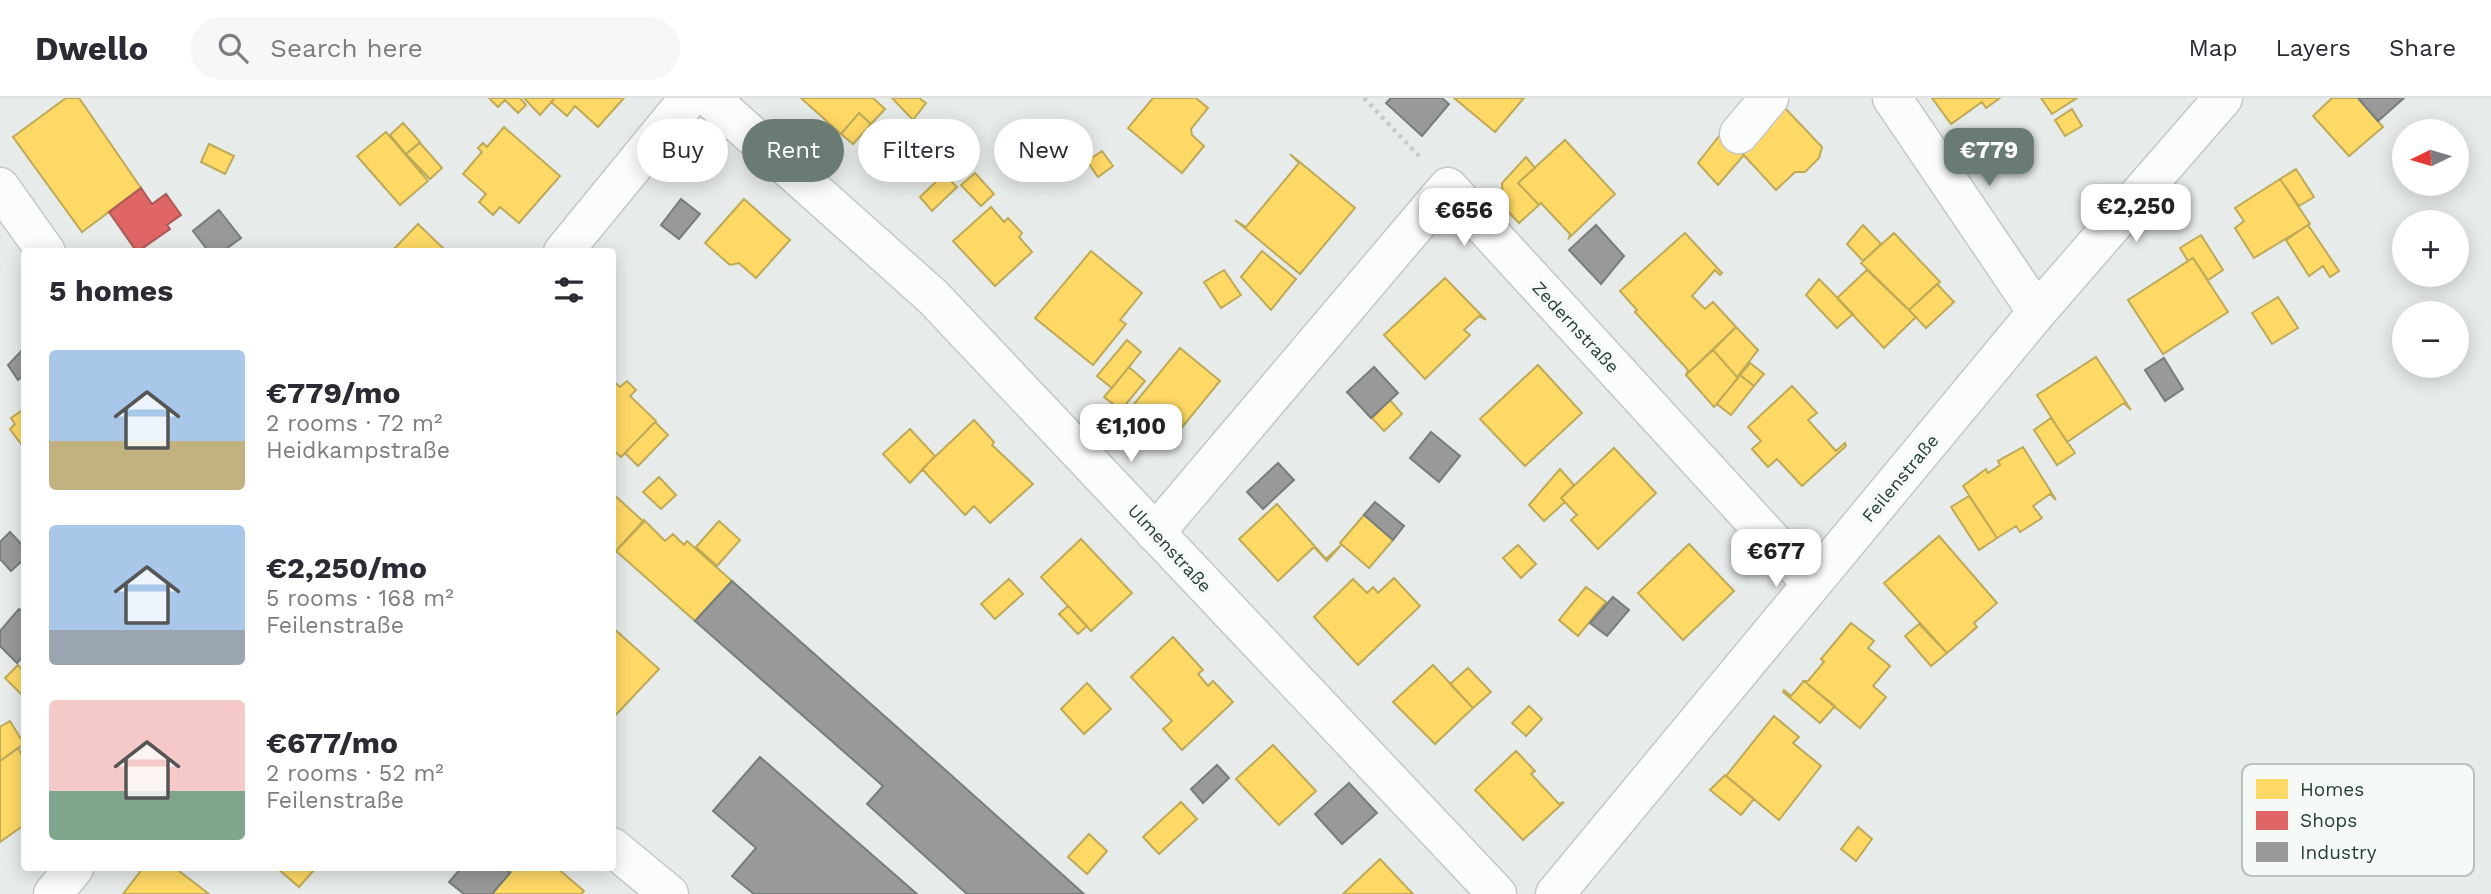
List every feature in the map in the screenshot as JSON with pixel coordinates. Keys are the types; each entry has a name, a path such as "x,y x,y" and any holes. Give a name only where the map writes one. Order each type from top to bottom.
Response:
{"street":[{"path":"566,248 689,98"},
{"name":"Ulmenstraße","path":"710,98 933,297 1497,894"},
{"path":"1739,134 1769,98"},
{"path":"1892,98 2036,312"},
{"name":"Feilenstraße","path":"1555,894 2036,312 2223,98"},
{"path":"0,187 43,248"},
{"path":"1155,533 1448,187"},
{"name":"Zedernstraße","path":"1448,187 1812,584"},
{"path":"616,849 668,894"},
{"path":"53,894 72,871"}],"path":[{"path":"1364,98 1448,187"}],"building: Homes":[{"path":"66,98 79,98 141,188 82,232 13,137"},
{"path":"489,98 520,98 526,105 518,113 505,100 498,107"},
{"path":"524,98 555,98 540,115"},
{"path":"555,98 624,98 598,127 575,106 567,116 551,102"},
{"path":"801,98 873,98 885,109 876,119 866,119 859,113 844,130 844,119 824,119"},
{"path":"892,98 919,98 926,103 912,119"},
{"path":"1153,98 1196,98 1208,108 1191,129 1192,135 1204,146 1182,173 1128,128"},
{"path":"1454,98 1524,98 1495,132"},
{"path":"1932,98 2000,98 1986,108 1982,102 1951,124"},
{"path":"2041,98 2077,98 2052,114"},
{"path":"2332,98 2358,98 2383,127 2349,156 2313,116"},
{"path":"1785,108 1822,147 1819,158 1805,172 1795,172 1776,190 1740,151"},
{"path":"2072,109 2082,126 2065,136 2055,120"},
{"path":"859,113 866,119 858,119 858,138 853,144 844,136 844,130"},
{"path":"403,123 420,142 406,154 390,135"},
{"path":"504,127 560,176 519,223 500,207 493,215 479,202 486,194 463,174 482,152 478,148 483,143 487,147"},
{"path":"1723,131 1744,155 1718,185 1698,163"},
{"path":"386,132 428,181 400,205 357,156"},
{"path":"1565,140 1615,194 1569,238 1570,234 1518,183"},
{"path":"420,143 442,168 430,179 406,154"},
{"path":"209,144 234,156 225,174 201,162"},
{"path":"1102,151 1113,166 1098,177 1093,170 1093,157"},
{"path":"1290,154 1355,208 1300,274 1235,220 1246,227 1299,163"},
{"path":"1526,157 1535,168 1518,183 1539,205 1519,223 1503,206 1502,183"},
{"path":"2296,169 2314,197 2299,206 2280,179"},
{"path":"980,179 994,194 981,206 961,185 964,182 980,182"},
{"path":"2280,179 2310,224 2254,258 2235,228 2244,221 2235,208"},
{"path":"936,182 952,182 957,187 932,211 920,197"},
{"path":"744,199 790,240 756,278 739,263 730,265 705,243"},
{"path":"991,207 1004,222 1008,218 1022,233 1019,237 1032,252 995,286 953,241"},
{"path":"418,224 443,248 395,248"},
{"path":"1863,225 1881,244 1863,261 1847,244"},
{"path":"2308,225 2339,271 2330,277 2323,266 2309,276 2286,240"},
{"path":"1685,233 1722,273 1720,275 1715,270 1692,296 1705,309 1713,302 1736,327 1686,375 1688,370 1635,312 1637,310 1620,291"},
{"path":"1894,233 1940,282 1909,310 1861,263"},
{"path":"2201,235 2223,270 2208,280 2193,258 2188,261 2180,248"},
{"path":"1091,251 1142,293 1120,320 1126,324 1093,365 1035,318"},
{"path":"1262,251 1296,279 1271,310 1241,277"},
{"path":"2193,258 2228,312 2163,354 2128,300"},
{"path":"1224,270 1241,295 1221,308 1204,282"},
{"path":"1867,270 1916,317 1884,348 1837,298"},
{"path":"1445,278 1486,320 1479,316 1464,330 1470,335 1425,379 1384,335"},
{"path":"1819,279 1853,314 1837,328 1806,295"},
{"path":"1937,284 1954,302 1926,328 1909,310"},
{"path":"2278,297 2298,328 2272,344 2252,313"},
{"path":"1736,327 1758,350 1737,377 1713,350"},
{"path":"1127,340 1141,352 1112,388 1097,376"},
{"path":"1180,348 1220,381 1174,437 1134,404"},
{"path":"1713,350 1738,378 1714,407 1686,375"},
{"path":"2096,357 2131,410 2124,403 2067,442 2037,395"},
{"path":"1750,363 1764,374 1754,386 1740,375"},
{"path":"1538,365 1582,413 1525,466 1480,419"},
{"path":"1129,367 1145,381 1121,410 1104,397"},
{"path":"1740,375 1754,386 1731,415 1717,404"},
{"path":"627,381 636,390 630,396 656,421 621,457 616,453 616,384 620,387"},
{"path":"1792,386 1817,413 1808,420 1836,451 1845,443 1846,446 1802,486 1777,459 1768,467 1752,449 1761,441 1748,427"},
{"path":"1390,400 1402,414 1384,431 1372,418"},
{"path":"21,411 21,444 10,429 15,424 11,418"},
{"path":"2051,418 2075,453 2057,465 2034,430"},
{"path":"974,420 994,442 992,445 1033,484 990,523 974,506 965,515 922,469"},
{"path":"655,422 668,435 638,466 625,453"},
{"path":"910,429 935,456 910,483 883,454"},
{"path":"2023,447 2056,500 2050,494 2033,506 2042,518 2020,532 2016,526 1997,538 1963,486 1986,469 1988,473 2000,465 1998,461"},
{"path":"1614,448 1656,493 1598,549 1571,520 1577,515 1561,498"},
{"path":"1560,469 1574,485 1561,498 1565,502 1544,521 1529,505"},
{"path":"659,477 676,495 661,509 643,492"},
{"path":"1969,496 1997,538 1979,550 1951,507"},
{"path":"616,497 644,522 616,551"},
{"path":"1277,504 1326,559 1342,544 1327,561 1314,547 1278,581 1239,539"},
{"path":"1364,515 1393,540 1369,568 1340,543"},
{"path":"644,520 665,541 673,534 684,545 687,541 732,581 695,621 616,551"},
{"path":"719,521 740,540 717,566 696,547"},
{"path":"1939,536 1997,603 1974,623 1977,627 1947,653 1884,583"},
{"path":"1081,539 1132,593 1091,631 1041,577"},
{"path":"1689,544 1734,591 1683,640 1638,593"},
{"path":"1518,545 1536,564 1521,578 1503,558"},
{"path":"1394,578 1420,606 1358,665 1314,617 1353,579 1367,593 1373,587 1378,593"},
{"path":"1009,579 1023,594 995,619 981,604"},
{"path":"1586,587 1606,602 1578,636 1559,620"},
{"path":"1068,606 1087,626 1078,634 1059,614"},
{"path":"1851,623 1874,641 1868,648 1890,666 1873,686 1886,697 1860,728 1804,681 1808,681 1824,662 1821,659"},
{"path":"1919,624 1947,653 1931,666 1905,636"},
{"path":"616,631 659,669 616,715"},
{"path":"1173,637 1203,670 1198,674 1208,686 1213,681 1233,702 1182,750 1163,729 1172,721 1131,677"},
{"path":"18,665 21,668 21,694 5,678"},
{"path":"1433,665 1473,708 1435,744 1393,702"},
{"path":"1468,668 1491,692 1473,708 1450,684"},
{"path":"1804,681 1835,706 1820,723 1783,692 1784,690 1791,696"},
{"path":"1087,683 1111,709 1084,734 1061,709"},
{"path":"1529,706 1542,719 1526,736 1512,723"},
{"path":"1774,716 1799,737 1793,743 1821,766 1779,820 1726,776"},
{"path":"10,721 21,739 21,746 0,761 0,727"},
{"path":"1273,745 1316,791 1279,825 1236,779"},
{"path":"18,748 21,753 21,827 0,842 0,761"},
{"path":"1516,751 1535,771 1531,774 1559,804 1564,802 1523,840 1475,790"},
{"path":"1725,775 1754,799 1741,815 1710,790"},
{"path":"1181,802 1197,819 1159,854 1143,837"},
{"path":"1858,827 1872,839 1856,861 1841,849"},
{"path":"1089,834 1107,851 1087,874 1068,857"},
{"path":"1380,859 1413,894 1343,894"},
{"path":"141,871 179,871 209,894 123,894"},
{"path":"280,871 313,871 299,887"},
{"path":"511,871 561,871 584,891 581,894 492,894"}],"building: Shops":[{"path":"141,188 152,204 166,194 181,215 167,225 170,229 143,248 134,248 109,212"}],"building: Industry":[{"path":"1391,98 1442,98 1449,104 1422,136 1386,103"},
{"path":"2358,98 2404,98 2378,121"},
{"path":"681,199 700,214 679,239 661,225"},
{"path":"219,210 241,238 227,248 206,248 193,231"},
{"path":"1596,225 1624,256 1601,284 1569,250"},
{"path":"21,351 21,378 18,380 8,365"},
{"path":"2164,358 2183,389 2165,401 2145,370"},
{"path":"1374,367 1398,393 1371,418 1347,392"},
{"path":"1431,432 1460,456 1439,482 1410,458"},
{"path":"1278,463 1294,480 1263,509 1247,492"},
{"path":"1375,502 1404,526 1393,540 1364,515"},
{"path":"10,532 21,544 21,562 11,571 0,559 0,542"},
{"path":"732,581 1084,894 967,894 867,804 883,786 695,621"},
{"path":"1613,597 1629,610 1607,636 1590,623"},
{"path":"19,609 21,611 21,658 17,663 0,646 0,631"},
{"path":"760,757 917,894 754,894 732,876 756,848 713,811"},
{"path":"1217,765 1229,778 1203,803 1191,789"},
{"path":"1349,783 1377,813 1342,844 1315,814"},
{"path":"458,871 510,873 492,894 464,894 449,882"}]}
